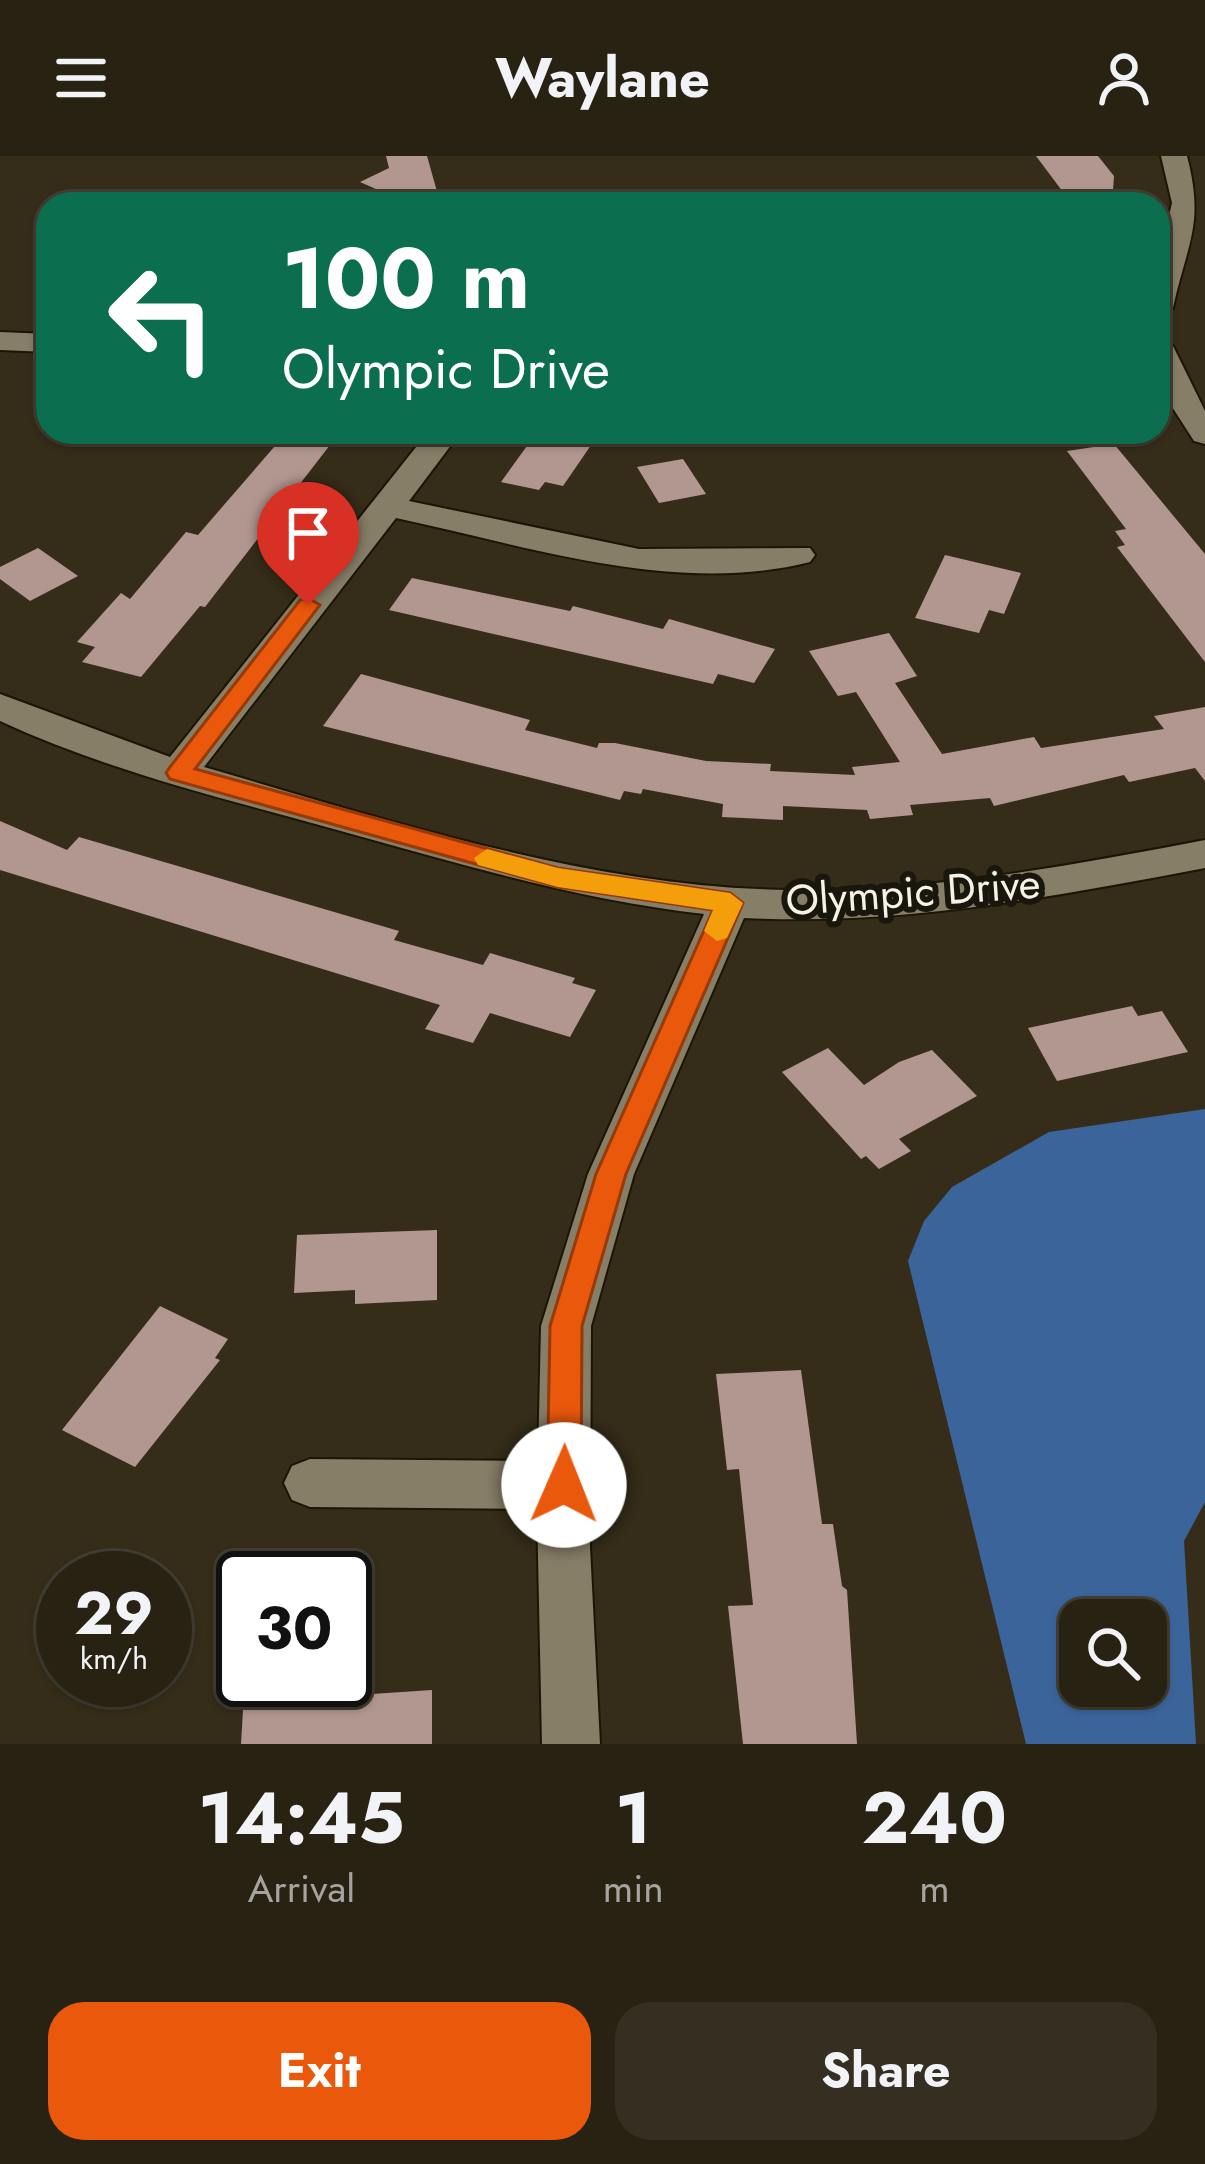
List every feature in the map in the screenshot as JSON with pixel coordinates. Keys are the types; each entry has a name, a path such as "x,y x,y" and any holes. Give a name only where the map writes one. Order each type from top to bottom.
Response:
{"street":[{"path":"1170,280 1190,233 1195,200 1174,156"},
{"path":"0,341 36,342"},
{"path":"1170,377 1178,397 1205,434"},
{"path":"179,773 436,444"},
{"path":"387,506 639,559 738,561 798,555"},
{"name":"Olympic Drive","path":"0,706 121,757 558,878 730,903 845,905 941,899 1205,854"},
{"path":"571,1744 564,1485 566,1326 611,1174 730,903"},
{"path":"310,1483 564,1485"}],"water":[{"path":"1205,1109 1205,1502 1184,1541 1196,1744 1026,1744 908,1261 924,1221 952,1187 1049,1132"}],"building":[{"path":"386,156 427,156 437,192 383,192 360,182 389,168"},
{"path":"1036,156 1098,156 1114,176 1113,192 1063,192"},
{"path":"277,444 331,444 205,607 200,606 141,677 82,662 95,647 77,642 121,593 130,599 186,532 198,535"},
{"path":"528,444 592,444 563,486 545,482 539,490 501,482"},
{"path":"1114,444 1205,554 1205,662 1117,547 1125,545 1115,531 1126,529 1067,451"},
{"path":"683,459 706,494 659,503 637,467"},
{"path":"38,548 78,576 30,601 0,579 0,567"},
{"path":"945,555 1021,573 1004,614 989,610 979,633 915,618"},
{"path":"412,578 570,611 573,606 663,629 669,619 775,649 754,683 718,674 713,684 389,610"},
{"path":"889,633 917,676 895,683 942,754 1034,737 1041,748 1164,729 1154,716 1205,707 1205,781 1195,768 1129,782 1124,775 994,806 990,798 910,805 913,815 870,819 867,810 783,806 783,820 722,817 723,804 643,789 641,794 624,791 620,800 323,726 361,674 530,720 525,730 597,748 599,743 615,743 706,761 771,764 770,771 855,775 852,767 900,762 856,692 838,696 809,651"},
{"path":"0,821 67,850 79,837 399,931 394,940 483,965 490,953 575,978 572,983 596,990 570,1037 490,1013 473,1043 425,1029 440,1005 0,870"},
{"path":"1132,1006 1138,1016 1162,1011 1188,1052 1057,1081 1028,1028"},
{"path":"828,1048 864,1085 899,1062 932,1050 977,1096 899,1139 911,1151 879,1169 866,1156 861,1159 782,1072"},
{"path":"437,1230 437,1300 355,1304 355,1290 294,1293 297,1235"},
{"path":"160,1306 228,1339 215,1358 220,1360 135,1467 62,1430"},
{"path":"801,1370 822,1524 833,1524 842,1586 847,1590 857,1744 743,1744 728,1606 753,1605 739,1469 727,1470 716,1374"},
{"path":"432,1690 432,1744 241,1744 243,1710 372,1707 372,1694"}],"slow traffic":[{"path":"487,858 558,878 730,903 717,931"}],"route":[{"path":"308,605 179,773 558,878 730,903 611,1174 566,1326 564,1485"}]}
